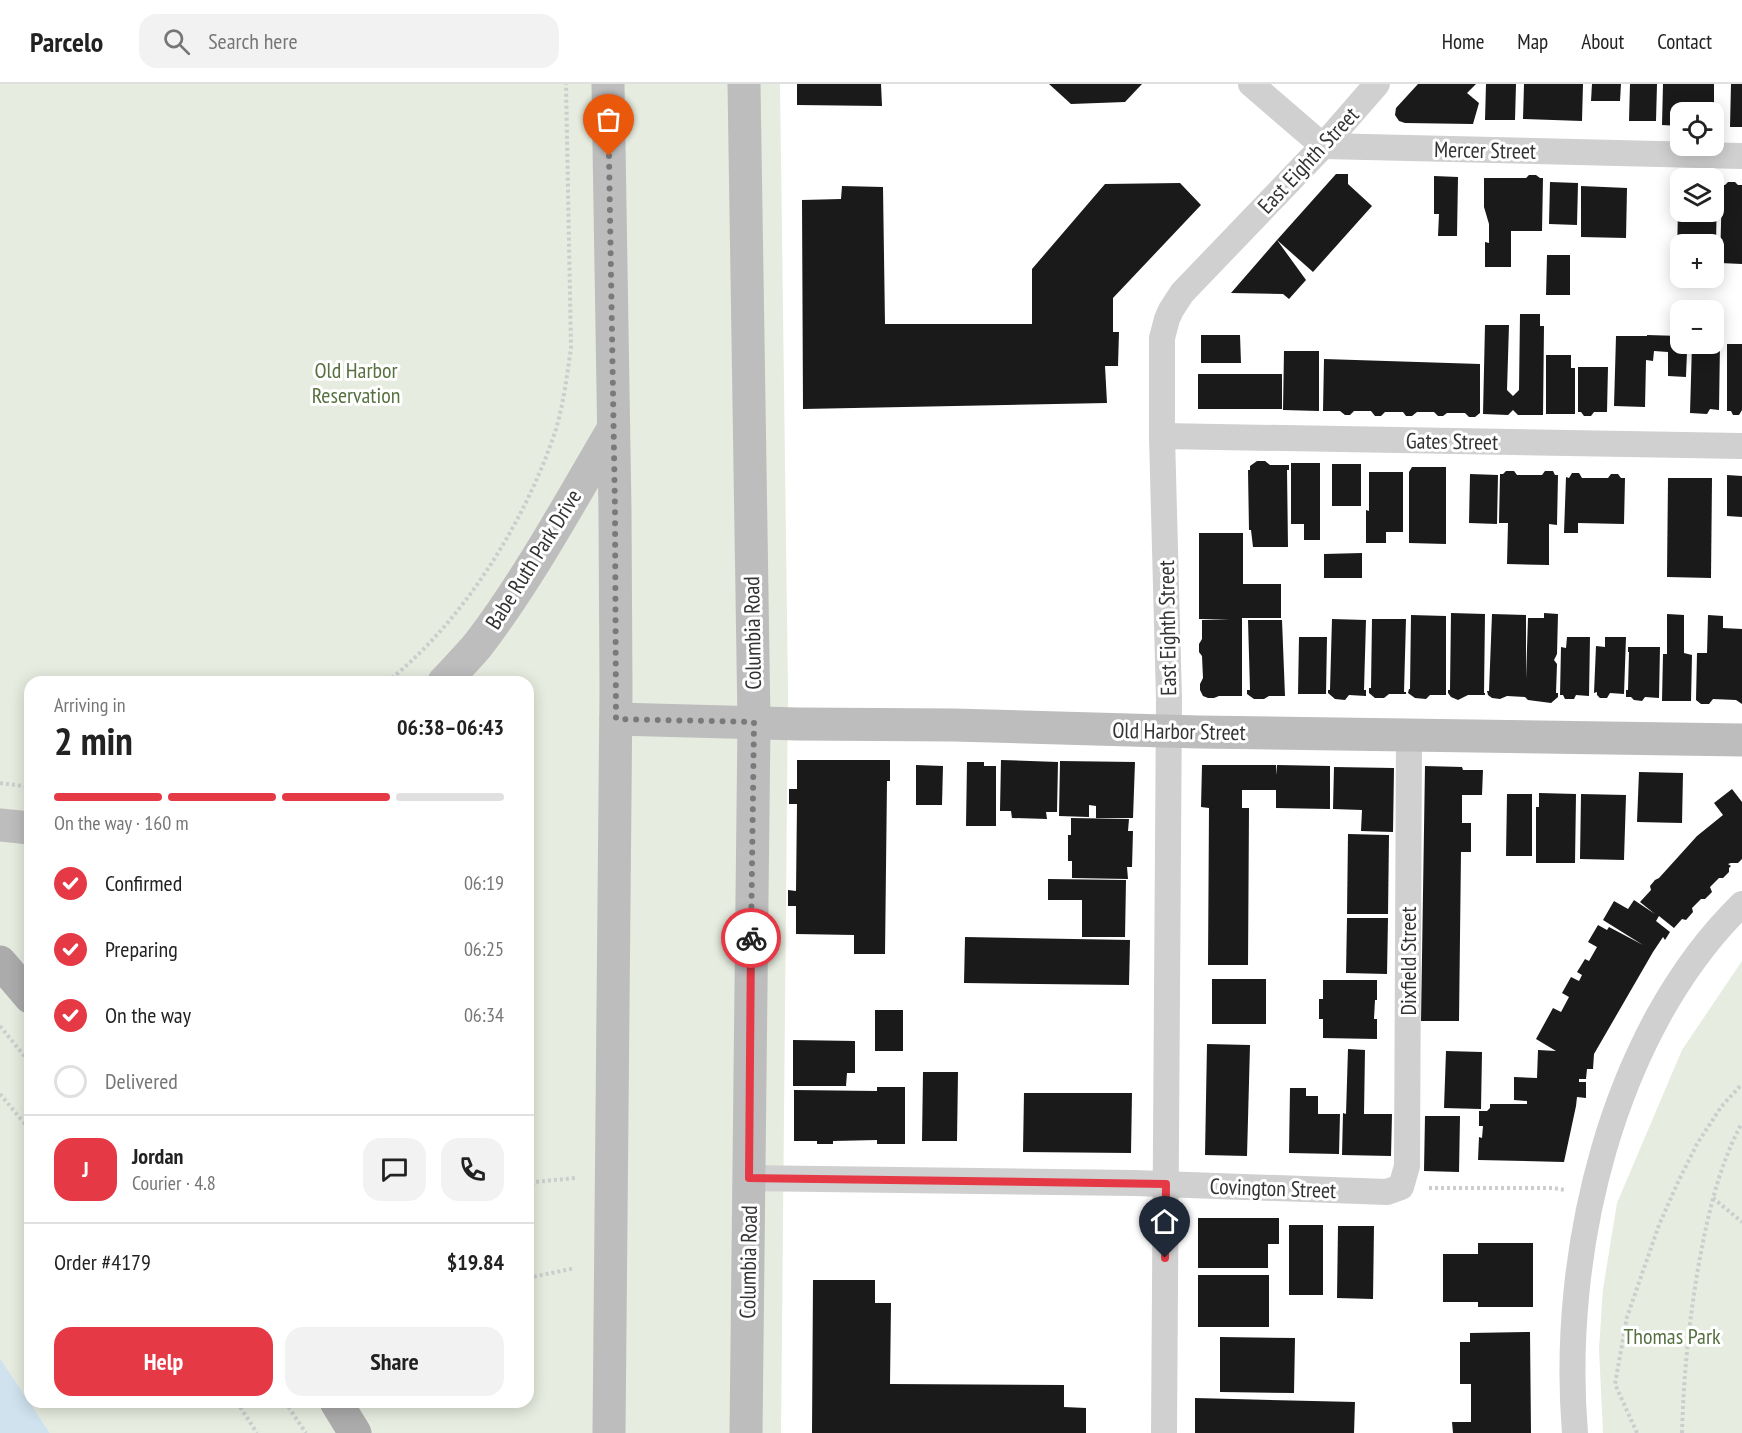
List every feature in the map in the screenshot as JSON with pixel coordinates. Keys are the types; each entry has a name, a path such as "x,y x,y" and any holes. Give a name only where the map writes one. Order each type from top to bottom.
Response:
{"main road":[{"path":"608,84 616,719 609,1433"},
{"name":"Columbia Road","path":"744,84 754,722 746,1433"},
{"name":"Babe Ruth Park Drive","path":"450,676 477,646 508,601 613,429"},
{"name":"Old Harbor Street","path":"616,719 1742,740"},
{"path":"0,825 24,827"},
{"path":"0,962 24,990"},
{"path":"340,1408 355,1433"}],"street":[{"path":"1251,84 1323,146"},
{"name":"East Eighth Street","path":"1164,1433 1169,686 1162,436 1162,338 1171,310 1182,293 1323,146 1377,84"},
{"name":"Mercer Street","path":"1323,146 1742,156"},
{"name":"Gates Street","path":"1162,436 1742,446"},
{"name":"Dixfield Street","path":"1409,734 1407,1166 1410,1187"},
{"path":"1575,1433 1573,1345 1579,1272 1584,1232 1609,1133 1639,1055 1681,977 1703,945 1742,904"},
{"name":"Covington Street","path":"749,1178 1166,1184 1387,1192 1410,1187"}],"path":[{"path":"395,676 439,632 479,583 511,532 540,469 555,429 566,388 571,348 566,84"},
{"path":"0,783 24,786"},
{"path":"0,1026 24,1055"},
{"path":"1637,1433 1615,1384 1628,1317 1659,1225 1678,1182 1697,1144 1721,1107 1742,1084"},
{"path":"0,1094 24,1123"},
{"path":"1682,1433 1686,1364 1701,1252 1713,1198 1733,1139 1742,1123"},
{"path":"534,1182 575,1178"},
{"path":"1410,1187 1552,1188"},
{"path":"1713,1198 1742,1222"},
{"path":"534,1277 575,1268"},
{"path":"241,1408 257,1433"},
{"path":"289,1408 306,1433"}],"green space":[{"name":"Old Harbor Reservation","path":"0,84 780,84 788,691 781,1433 50,1433 33,1408 534,1408 534,676 24,676 24,1395 0,1359"},
{"name":"Thomas Park","path":"1742,961 1742,1433 1603,1433 1599,1349 1603,1289 1617,1203 1682,1050"}],"water":[{"path":"0,1359 24,1394 24,1408 33,1408 50,1433 0,1433"}],"building":[{"path":"797,84 881,84 882,106 797,105"},
{"path":"1049,84 1142,84 1125,102 1071,104"},
{"path":"1418,84 1476,84 1467,93 1479,103 1473,124 1399,121 1395,115 1396,108"},
{"path":"1486,84 1516,84 1515,120 1485,120"},
{"path":"1524,84 1583,84 1582,121 1523,119"},
{"path":"1592,84 1621,84 1620,101 1591,101"},
{"path":"1630,84 1657,84 1656,121 1629,121"},
{"path":"1663,84 1714,84 1714,102 1670,102 1670,125 1662,125"},
{"path":"1731,84 1742,84 1742,127 1730,127"},
{"path":"1336,174 1348,174 1348,184 1372,206 1313,272 1277,240"},
{"path":"1529,175 1543,178 1542,231 1511,231 1511,267 1485,267 1485,242 1489,243 1489,224 1484,207 1484,178 1526,178"},
{"path":"1434,176 1458,177 1457,236 1438,236 1439,214 1434,214"},
{"path":"1550,182 1578,183 1577,225 1549,224"},
{"path":"1728,182 1735,182 1742,185 1742,264 1724,263 1724,234 1721,234 1721,222 1724,222 1725,185"},
{"path":"1180,183 1201,205 1113,298 1113,332 1119,332 1118,366 1105,366 1107,403 803,409 802,200 841,199 842,186 883,187 885,324 1032,324 1032,269 1105,184"},
{"path":"1581,186 1627,188 1626,238 1581,237"},
{"path":"1678,222 1716,222 1716,234 1677,234"},
{"path":"1277,240 1306,280 1289,299 1283,294 1231,293"},
{"path":"1547,255 1570,255 1570,295 1546,295"},
{"path":"1520,314 1540,314 1540,326 1544,326 1543,415 1518,415 1513,410 1508,415 1483,414 1485,325 1509,325 1507,390 1513,396 1519,390"},
{"path":"1201,335 1240,335 1241,363 1201,363"},
{"path":"1616,336 1670,336 1670,354 1687,354 1686,377 1668,376 1668,352 1654,351 1653,361 1646,360 1645,407 1614,406"},
{"path":"1727,344 1742,344 1742,410 1739,415 1733,415 1731,411 1727,411"},
{"path":"1284,351 1319,351 1319,411 1283,410"},
{"path":"1692,354 1720,354 1719,410 1710,409 1707,414 1690,413"},
{"path":"1546,355 1571,355 1571,368 1575,368 1575,414 1546,414"},
{"path":"1324,359 1480,364 1480,413 1475,417 1469,417 1465,413 1447,413 1438,416 1434,412 1417,412 1412,416 1406,416 1403,412 1385,412 1381,416 1375,416 1371,411 1354,411 1350,415 1345,415 1340,411 1323,411"},
{"path":"1578,367 1608,367 1607,412 1594,412 1591,416 1584,416 1578,412"},
{"path":"1198,374 1282,374 1282,409 1198,409"},
{"path":"1257,461 1265,461 1270,465 1289,465 1289,470 1287,470 1288,547 1253,547 1251,530 1249,530 1248,470"},
{"path":"1291,463 1320,463 1320,540 1304,540 1304,524 1291,524"},
{"path":"1332,464 1361,464 1361,506 1332,506"},
{"path":"1412,467 1446,467 1446,544 1409,543 1409,472"},
{"path":"1514,471 1517,475 1542,475 1545,471 1553,471 1555,475 1558,475 1557,525 1549,524 1549,565 1507,564 1508,523 1499,523 1500,474"},
{"path":"1369,472 1403,472 1403,532 1386,532 1386,543 1366,543"},
{"path":"1572,473 1579,473 1582,478 1608,478 1611,474 1618,474 1621,478 1625,478 1624,524 1578,523 1578,533 1564,533 1566,477 1569,478"},
{"path":"1470,474 1498,475 1497,524 1469,523"},
{"path":"1727,475 1742,476 1742,517 1727,516"},
{"path":"1668,478 1712,478 1711,578 1667,577"},
{"path":"1199,533 1243,533 1243,584 1281,584 1281,618 1242,618 1242,696 1208,698 1203,696 1200,690 1203,678 1202,656 1199,652 1202,620 1230,619 1199,619"},
{"path":"1362,553 1362,578 1324,578 1324,554"},
{"path":"1451,613 1485,614 1485,695 1468,695 1458,700 1448,693 1450,690"},
{"path":"1544,613 1558,614 1557,654 1554,660 1557,664 1556,693 1558,697 1551,703 1528,700 1525,697 1492,698 1487,691 1489,691 1492,614 1526,615 1526,679 1528,618 1544,618"},
{"path":"1667,614 1684,615 1684,653 1692,655 1691,701 1662,701 1663,654 1667,654"},
{"path":"1411,615 1446,616 1446,695 1430,695 1426,699 1415,698 1408,693 1410,689"},
{"path":"1708,615 1723,616 1723,628 1742,629 1742,704 1736,700 1713,699 1709,704 1701,704 1696,700 1697,653 1707,653"},
{"path":"1332,619 1366,620 1364,690 1366,690 1366,696 1349,695 1345,700 1335,699 1328,693 1330,690"},
{"path":"1372,619 1406,619 1404,692 1406,694 1389,694 1384,698 1375,698 1369,693"},
{"path":"1248,620 1282,620 1285,696 1254,699 1247,694 1247,690 1250,690"},
{"path":"1299,637 1327,637 1326,694 1298,694"},
{"path":"1567,637 1590,637 1589,696 1576,695 1574,699 1565,699 1563,695 1560,695 1561,647 1566,648"},
{"path":"1605,637 1626,637 1624,694 1610,693 1607,698 1600,698 1597,692 1594,693 1596,646 1605,647"},
{"path":"1628,647 1660,647 1659,698 1645,697 1642,701 1626,697"},
{"path":"797,760 890,760 890,781 887,781 885,954 854,954 854,935 796,934 796,906 788,906 788,890 796,891 797,804 789,804 789,789 797,789"},
{"path":"1001,760 1058,762 1057,812 1046,812 1047,819 1012,818 1011,811 1000,811"},
{"path":"1060,761 1135,762 1133,818 1096,818 1096,806 1089,805 1089,817 1059,816"},
{"path":"967,762 984,762 984,766 996,766 996,826 966,826"},
{"path":"916,765 943,766 942,805 916,805"},
{"path":"1202,765 1276,765 1276,775 1277,765 1330,766 1330,809 1276,808 1276,790 1242,790 1242,808 1249,808 1248,965 1208,965 1209,808 1201,807"},
{"path":"1425,766 1483,770 1482,795 1462,795 1462,823 1471,823 1471,852 1461,852 1459,1021 1421,1021"},
{"path":"1334,767 1394,768 1393,832 1361,831 1362,810 1333,809"},
{"path":"1639,772 1683,773 1682,823 1637,822"},
{"path":"1732,789 1742,802 1742,859 1738,863 1728,864 1731,866 1729,872 1710,887 1712,892 1692,908 1693,912 1686,920 1682,919 1674,928 1659,916 1656,921 1670,932 1665,940 1663,937 1653,952 1594,1054 1593,1069 1587,1069 1586,1079 1579,1079 1579,1082 1586,1082 1586,1098 1577,1097 1564,1162 1478,1160 1479,1137 1482,1138 1483,1126 1479,1126 1479,1111 1487,1111 1490,1104 1527,1104 1527,1101 1514,1100 1514,1077 1537,1078 1538,1050 1556,1051 1536,1039 1553,1008 1561,1012 1569,997 1562,993 1571,977 1579,981 1582,975 1577,972 1585,959 1589,961 1597,947 1588,942 1598,925 1607,930 1609,927 1643,945 1603,920 1614,901 1628,909 1634,900 1655,914 1640,902 1651,890 1650,886 1655,880 1697,836 1723,815 1714,803"},
{"path":"1539,793 1576,794 1575,863 1536,863 1536,807 1539,807"},
{"path":"1507,794 1532,794 1532,856 1506,856"},
{"path":"1581,794 1626,795 1624,860 1580,859"},
{"path":"1071,818 1129,819 1128,831 1133,831 1132,867 1127,867 1128,879 1072,878 1072,861 1068,861 1068,835 1071,835"},
{"path":"1348,834 1389,835 1388,914 1347,914"},
{"path":"1048,879 1126,880 1125,937 1082,937 1082,900 1048,900"},
{"path":"1347,918 1388,918 1387,974 1346,973"},
{"path":"965,937 1130,940 1129,985 964,983"},
{"path":"1212,979 1266,979 1266,1024 1212,1024"},
{"path":"1323,980 1377,980 1374,1019 1377,1019 1377,1039 1323,1038 1323,1019 1319,1019 1319,999 1323,999"},
{"path":"875,1010 903,1010 903,1051 875,1051"},
{"path":"793,1040 855,1041 855,1073 847,1073 846,1086 793,1086"},
{"path":"1207,1044 1250,1045 1247,1156 1205,1155"},
{"path":"1348,1049 1365,1050 1364,1114 1392,1114 1391,1156 1342,1155"},
{"path":"1446,1051 1482,1052 1481,1109 1444,1108"},
{"path":"923,1072 958,1072 957,1141 922,1141"},
{"path":"877,1087 905,1087 905,1144 877,1144 877,1140 833,1141 833,1144 794,1141 794,1090 877,1091"},
{"path":"1290,1088 1306,1088 1306,1096 1318,1096 1318,1114 1340,1114 1339,1154 1289,1153"},
{"path":"1024,1093 1132,1093 1131,1153 1023,1152"},
{"path":"1425,1116 1460,1116 1459,1172 1424,1171"},
{"path":"1198,1218 1279,1218 1279,1244 1268,1244 1268,1268 1198,1268"},
{"path":"1289,1225 1323,1225 1323,1295 1289,1295"},
{"path":"1338,1226 1374,1226 1373,1299 1337,1298"},
{"path":"1478,1243 1533,1243 1533,1307 1478,1307 1478,1302 1443,1302 1443,1254 1478,1254"},
{"path":"1198,1275 1269,1275 1269,1327 1198,1327"},
{"path":"813,1280 875,1280 875,1303 891,1303 890,1384 1064,1385 1064,1407 1086,1408 1086,1433 812,1433"},
{"path":"1530,1332 1531,1433 1453,1433 1452,1422 1471,1422 1471,1384 1460,1384 1460,1342 1470,1342 1470,1333"},
{"path":"1220,1337 1295,1338 1294,1393 1220,1392"},
{"path":"1195,1398 1355,1402 1354,1433 1195,1433"}],"way so far":[{"path":"609,156 616,719 754,722 751,938"}],"route":[{"path":"751,938 749,1178 1166,1184 1165,1258"}]}
